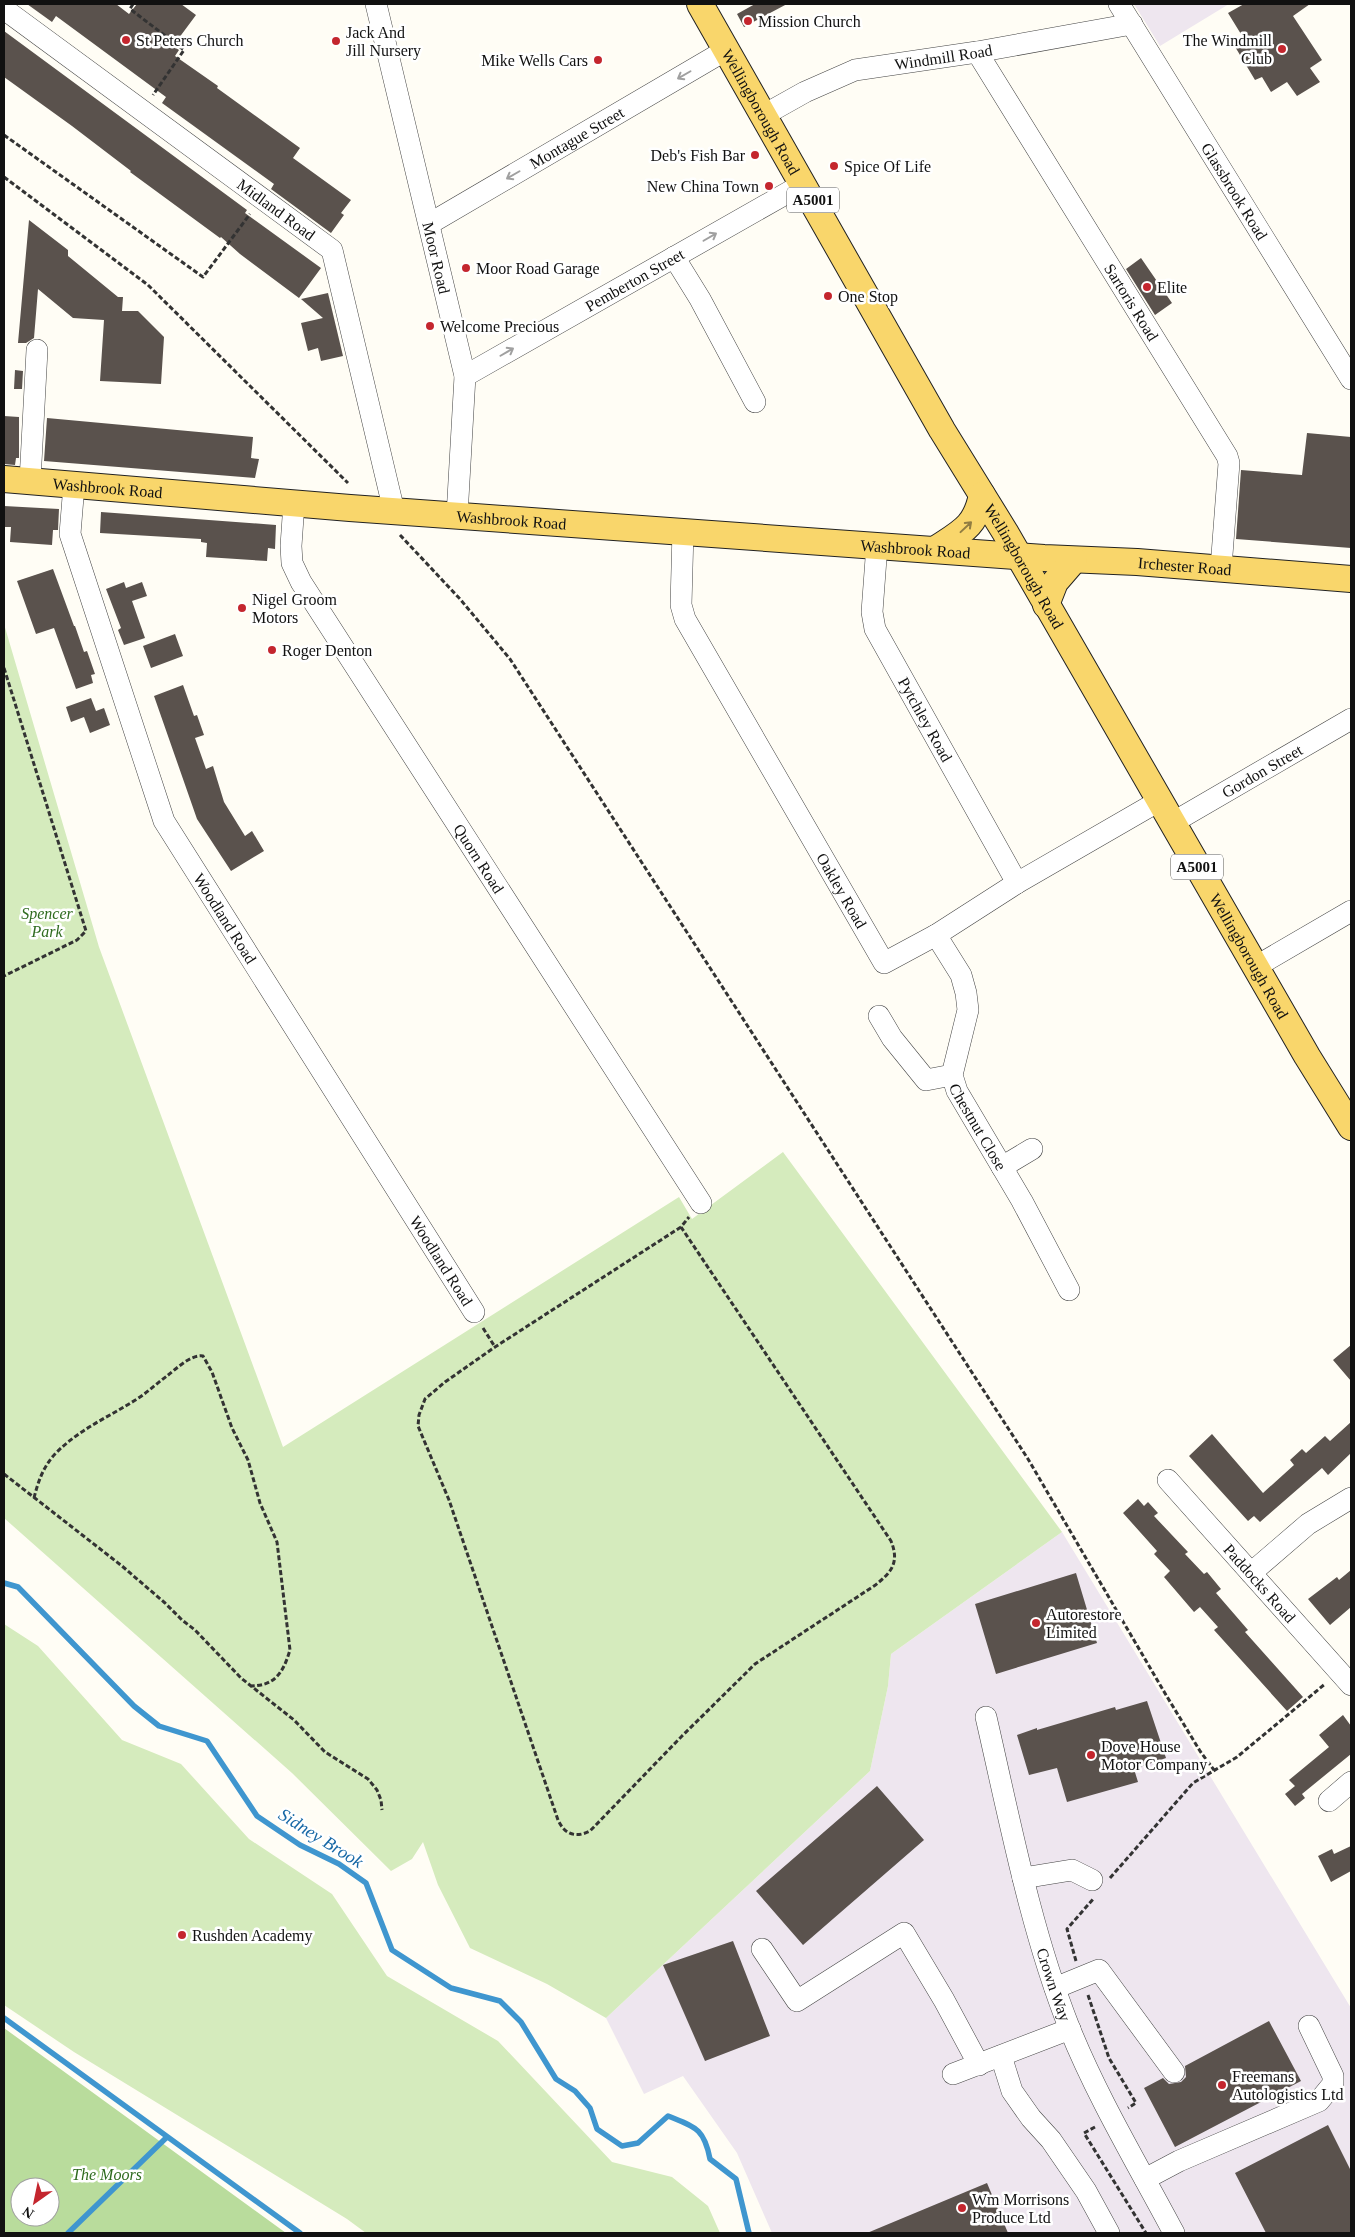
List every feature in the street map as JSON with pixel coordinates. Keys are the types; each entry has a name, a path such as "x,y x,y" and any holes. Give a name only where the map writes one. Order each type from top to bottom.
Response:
{"main road":[{"name":"Wellingborough Road","path":"700,4 942,430 982,494 1255,967 1351,1127"},
{"name":"Washbrook Road","path":"4,479 294,503 397,523 457,516 1018,556"},
{"path":"936,549 970,524 979,511 982,494"},
{"name":"Irchester Road","path":"1018,556 1137,562 1351,579"},
{"path":"1046,605 1055,582 1074,560"}],"street":[{"name":"Moor Road","path":"379,4 465,376 457,516"},
{"name":"Glassbrook Road","path":"1119,4 1351,379"},
{"name":"Midland Road","path":"4,9 332,250 397,523"},
{"name":"Windmill Road","path":"764,116 805,92 855,70 977,52 1132,24"},
{"name":"Montague Street","path":"429,224 726,50"},
{"name":"Sartoris Road","path":"977,52 1227,456 1229,463 1221,568"},
{"name":"Pemberton Street","path":"465,376 803,184"},
{"path":"674,257 700,299 755,402"},
{"path":"30,481 37,350"},
{"name":"Woodland Road","path":"74,485 70,534 164,822 474,1312"},
{"name":"Quorn Road","path":"294,503 291,546 292,563 301,582 701,1203"},
{"name":"Oakley Road","path":"683,531 681,604 685,619 884,963 936,935 1017,883 1165,812"},
{"name":"Pytchley Road","path":"877,546 872,612 875,629 1017,883"},
{"name":"Gordon Street","path":"1165,812 1351,719"},
{"path":"1255,967 1351,911"},
{"name":"Chestnut Close","path":"936,935 961,975 966,993 968,1010 952,1075 957,1091 1022,1201 1070,1290"},
{"path":"879,1016 897,1044 926,1080 952,1075"},
{"path":"1002,1167 1032,1149"},
{"name":"Paddocks Road","path":"1168,1480 1345,1679"},
{"path":"1251,1573 1308,1524 1351,1498"},
{"name":"Crown Way","path":"986,1717 1023,1878 1055,1988 1070,2029 1112,2118 1174,2233"},
{"path":"1328,1801 1351,1782"},
{"path":"1023,1878 1072,1870 1100,1884"},
{"path":"762,1949 797,2001 904,1933 944,2000 978,2065"},
{"path":"1055,1988 1099,1970 1174,2072"},
{"path":"1145,2180 1179,2161 1318,2101 1333,2084 1333,2076 1309,2026"},
{"path":"953,2074 1070,2029"},
{"path":"1001,2056 1012,2091 1031,2118 1051,2140 1086,2191 1109,2233"}],"path":[{"path":"133,4 130,9 184,50 143,110"},
{"path":"4,135 203,277 262,197"},
{"path":"4,177 148,285 348,482"},
{"path":"397,523 510,659 1028,1459 1166,1695 1200,1751 1214,1770"},
{"path":"4,668 86,931 77,940 4,976"},
{"path":"681,1227 890,1541 895,1551 895,1562 886,1577 755,1664 590,1831 580,1836 570,1834 562,1829 558,1820 452,1509 418,1426 419,1415 425,1399 445,1382 495,1347 681,1227 701,1203"},
{"path":"34,1498 40,1476 53,1456 67,1442 85,1429 138,1398 181,1365 198,1355 203,1356 212,1372 232,1428 248,1460 260,1503 277,1542 290,1650 286,1664 272,1681 263,1686 250,1686"},
{"path":"4,1474 122,1566 151,1591 195,1630 250,1686 294,1720 324,1752 368,1779 377,1790 382,1810"},
{"path":"1075,1958 1067,1929 1100,1884 1193,1783 1237,1757 1345,1679"},
{"path":"1085,1987 1109,2058 1136,2103 1123,2111"},
{"path":"1101,2124 1084,2133 1146,2233"}],"shaded area":[{"path":"1134,4 1229,4 1160,46"},
{"path":"1062,1532 1351,2008 1351,2233 772,2233 737,2153 683,2076 644,2094 606,2018 870,1771 888,1686 891,1654"}],"green space":[{"name":"Spencer Park","path":"4,624 99,947 283,1447 679,1197 692,1219 783,1152 1062,1532 891,1654 888,1686 870,1771 606,2018 547,1984 470,1948 438,1885 423,1842 412,1859 391,1871 292,1773 4,1518"},
{"name":"Rushden Academy","path":"4,1624 38,1646 122,1740 181,1764 249,1839 332,1894 387,1976 498,2041 612,2162 672,2177 708,2206 720,2233 366,2233 347,2219 74,2052 4,2005"},
{"name":"The Moors","path":"4,2028 286,2233 4,2233"}],"building":[{"path":"27,4 116,4 129,14 137,4 181,4 196,15 173,46 179,50 175,56 300,148 293,158 351,200 341,213 344,215 331,233 271,189 274,184 162,103 166,97 56,16 52,22"},
{"name":"Mission Church","path":"755,4 787,4 744,27 737,14"},
{"name":"The Windmill Club","path":"1244,4 1310,4 1293,16 1322,60 1310,68 1320,82 1297,96 1287,82 1271,92 1262,77 1255,80 1234,45 1244,39 1228,13"},
{"path":"4,31 247,210 245,213 321,268 299,298 240,254 221,237 130,172 72,126 4,77"},
{"path":"29,220 68,250 68,256 118,297 123,297 122,311 138,311 164,337 161,384 100,381 104,320 73,318 38,289 34,338 26,343 18,343"},
{"name":"Elite","path":"1141,258 1172,303 1155,315 1126,269"},
{"path":"328,293 343,356 321,361 318,348 308,351 301,323 323,318 301,299"},
{"path":"15,370 23,371 22,389 14,389"},
{"path":"4,416 19,417 19,458 16,458 15,465 4,464"},
{"path":"47,418 253,437 251,458 259,459 255,478 44,461"},
{"path":"1307,433 1351,437 1351,548 1236,539 1241,470 1302,475"},
{"path":"4,506 59,509 58,530 53,530 52,545 10,542 11,527 4,527"},
{"path":"101,512 276,525 275,549 268,548 267,561 206,557 207,543 201,542 201,539 100,533"},
{"path":"53,569 84,652 87,651 95,674 91,675 93,683 76,689 54,628 36,634 17,581"},
{"path":"124,582 126,588 142,582 147,596 132,601 145,638 124,645 118,630 121,628 106,589"},
{"path":"175,634 183,656 151,668 143,646"},
{"path":"183,685 194,716 197,715 204,735 195,738 206,769 213,766 224,802 245,836 252,831 264,851 231,871 197,819 154,696"},
{"path":"91,698 96,711 104,708 110,725 90,733 84,717 71,722 66,707"},
{"path":"1351,1345 1351,1381 1333,1360"},
{"path":"1351,1422 1351,1453 1328,1475 1322,1468 1260,1522 1254,1516 1248,1521 1189,1456 1212,1434 1263,1493 1294,1465 1290,1460 1302,1449 1306,1453 1325,1436 1330,1441"},
{"path":"1138,1499 1144,1506 1148,1502 1158,1513 1154,1516 1188,1552 1185,1554 1204,1574 1207,1572 1221,1589 1216,1593 1248,1630 1245,1632 1303,1697 1287,1711 1214,1630 1218,1627 1200,1607 1194,1612 1164,1577 1170,1571 1154,1554 1157,1551 1123,1513"},
{"path":"1351,1570 1351,1607 1330,1625 1308,1599 1337,1577 1339,1580"},
{"name":"Autorestore Limited","path":"1076,1573 1097,1643 996,1674 975,1604"},
{"name":"Dove House Motor Company","path":"1147,1701 1166,1758 1134,1769 1138,1782 1067,1802 1057,1768 1029,1775 1017,1735 1115,1707 1116,1710"},
{"path":"1343,1715 1351,1726 1351,1754 1302,1794 1305,1798 1295,1806 1285,1794 1295,1786 1289,1780 1329,1747 1319,1735"},
{"path":"877,1786 924,1840 803,1945 756,1891"},
{"path":"1351,1846 1351,1871 1331,1882 1318,1856 1332,1849 1334,1854"},
{"path":"733,1941 770,2036 705,2061 663,1965"},
{"name":"Freemans Autologistics Ltd","path":"1269,2021 1301,2081 1175,2147 1144,2088 1163,2078 1169,2084 1181,2082 1186,2077 1185,2066"},
{"path":"1328,2125 1351,2171 1351,2233 1266,2233 1235,2173"},
{"name":"Wm Morrisons Produce Ltd","path":"987,2183 1008,2233 867,2233"}],"waterway":[{"name":"Sidney Brook","path":"4,1583 18,1587 134,1706 159,1726 207,1741 257,1816 300,1845 339,1864 366,1883 392,1950 451,1988 500,2001 521,2022 556,2079 575,2091 590,2108 597,2129 622,2146 638,2143 668,2116 697,2130 705,2141 710,2159 736,2179 749,2233"},
{"path":"4,2018 300,2233"},
{"path":"68,2233 167,2137"}],"place":[{"name":"Mission Church","path":"748,21"},
{"name":"St Peters Church","path":"126,40"},
{"name":"Jack And Jill Nursery","path":"336,41"},
{"name":"The Windmill Club","path":"1282,49"},
{"name":"Mike Wells Cars","path":"598,60"},
{"name":"Deb's Fish Bar","path":"755,155"},
{"name":"Spice Of Life","path":"834,166"},
{"name":"New China Town","path":"769,186"},
{"name":"Moor Road Garage","path":"466,268"},
{"name":"Elite","path":"1147,287"},
{"name":"One Stop","path":"828,296"},
{"name":"Welcome Precious","path":"430,326"},
{"name":"Nigel Groom Motors","path":"242,608"},
{"name":"Roger Denton","path":"272,650"},
{"name":"Autorestore Limited","path":"1036,1623"},
{"name":"Dove House Motor Company","path":"1091,1755"},
{"name":"Rushden Academy","path":"182,1935"},
{"name":"Freemans Autologistics Ltd","path":"1222,2085"},
{"name":"Wm Morrisons Produce Ltd","path":"962,2208"}]}
